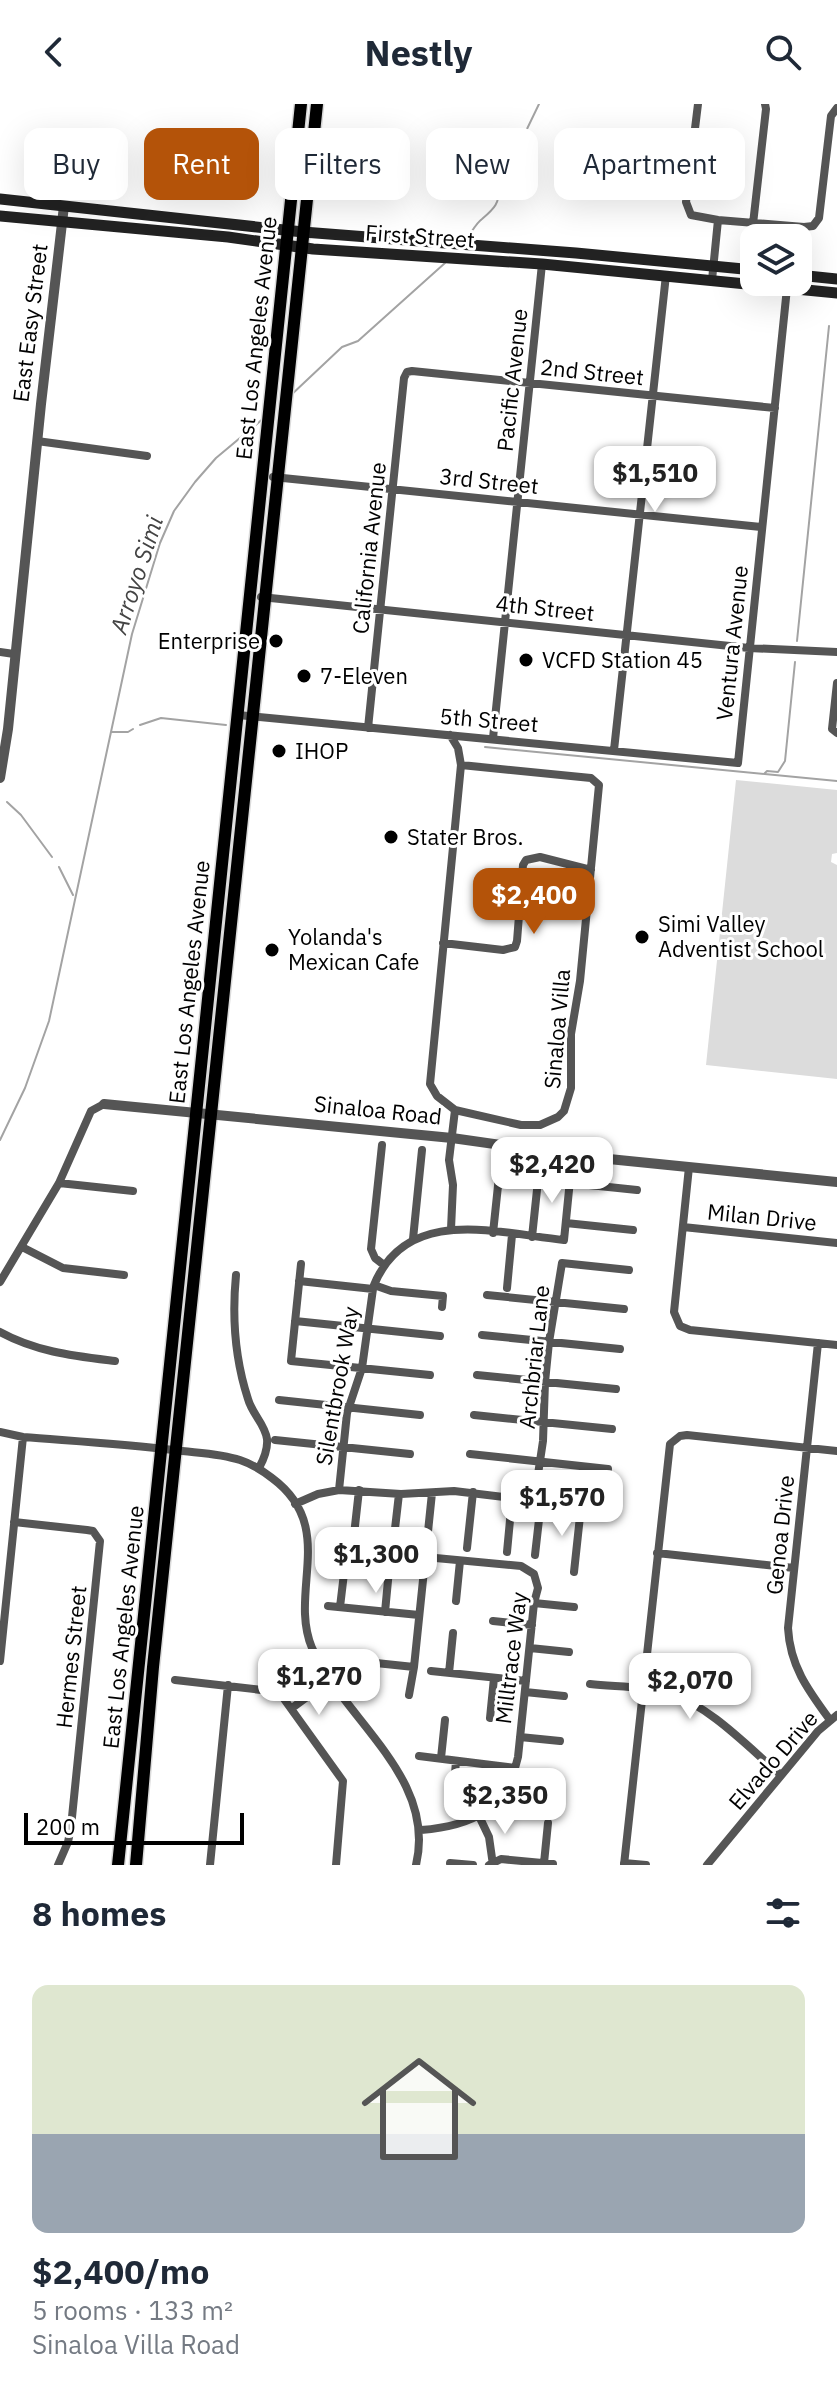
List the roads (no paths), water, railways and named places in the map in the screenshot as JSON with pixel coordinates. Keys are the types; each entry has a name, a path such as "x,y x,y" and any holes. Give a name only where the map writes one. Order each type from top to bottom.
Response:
{"main road":[{"name":"East Los Angeles Avenue","path":"118,1865 301,104"},
{"name":"East Los Angeles Avenue","path":"136,1865 153,1667 317,104"},
{"name":"First Street","path":"0,199 288,231 740,269"},
{"name":"First Street","path":"0,216 301,247 542,264 740,283"},
{"path":"812,276 837,279"},
{"name":"First Street","path":"812,290 837,293"}],"street":[{"path":"698,104 686,202 688,211 697,218 753,224 765,104"},
{"path":"812,226 819,218 831,116 837,108"},
{"name":"East Easy Street","path":"0,778 7,741 64,206"},
{"path":"712,280 718,220"},
{"name":"Pacific Avenue","path":"493,738 542,264"},
{"path":"614,750 666,275"},
{"name":"Ventura Avenue","path":"738,763 786,296"},
{"name":"2nd Street","path":"407,372 775,408"},
{"name":"California Avenue","path":"368,728 407,372"},
{"path":"37,441 147,456"},
{"name":"3rd Street","path":"261,476 761,527"},
{"name":"4th Street","path":"249,595 749,648 837,652"},
{"path":"0,652 14,654"},
{"path":"834,731 837,683"},
{"name":"5th Street","path":"238,715 738,763"},
{"path":"450,735 458,748 461,765 430,1084 437,1096 455,1110 451,1229"},
{"name":"Sinaloa Villa","path":"455,1110 521,1125 540,1125 564,1111 571,1088 571,1034 580,981 599,791 597,781 591,778 461,765"},
{"path":"443,943 503,950 515,947 526,860 540,857 591,870"},
{"path":"0,1282 59,1183 91,1111 104,1104"},
{"name":"Sinaloa Road","path":"104,1104 452,1136 579,1156 837,1182"},
{"path":"382,1145 371,1249 375,1258 384,1265"},
{"path":"413,1239 422,1150"},
{"path":"493,1233 500,1167"},
{"path":"689,1167 674,1312 678,1323 690,1330 837,1345"},
{"path":"571,1170 566,1223 633,1230"},
{"path":"532,1237 539,1171"},
{"path":"59,1183 133,1191"},
{"path":"570,1183 637,1190"},
{"name":"Silentbrook Way","path":"339,1490 348,1407 362,1368 373,1287 384,1265 413,1239 437,1231 451,1229 564,1240 566,1223"},
{"name":"Milan Drive","path":"683,1227 837,1243"},
{"path":"507,1288 512,1235"},
{"path":"22,1247 63,1268 124,1275"},
{"name":"Archbriar Lane","path":"535,1555 545,1382 562,1263 629,1270"},
{"path":"301,1264 291,1361 430,1375"},
{"path":"236,1275 233,1319 245,1388 253,1413 267,1435 265,1458 259,1468"},
{"path":"299,1281 443,1296 442,1307"},
{"path":"487,1295 624,1309"},
{"path":"295,1321 440,1336"},
{"path":"0,1332 53,1353 115,1361"},
{"path":"482,1335 620,1349"},
{"name":"Genoa Drive","path":"818,1343 788,1628 791,1654 802,1681 833,1718"},
{"path":"477,1375 616,1389"},
{"path":"279,1400 420,1415"},
{"path":"474,1415 612,1429"},
{"path":"0,1432 23,1437 225,1456 259,1468 275,1480 295,1504 309,1543 305,1616 312,1646 330,1680 407,1786 417,1808 421,1830 416,1865"},
{"path":"646,1865 624,1864 667,1451 675,1439 687,1435 837,1451"},
{"path":"0,1661 23,1437"},
{"path":"275,1440 410,1454"},
{"path":"470,1454 608,1469"},
{"path":"295,1504 318,1494 359,1490 399,1494 473,1492 604,1509"},
{"path":"353,1544 359,1490"},
{"path":"467,1548 473,1492"},
{"path":"409,1695 432,1493"},
{"path":"393,1546 399,1494"},
{"path":"507,1552 512,1499"},
{"path":"574,1572 581,1507"},
{"name":"Hermes Street","path":"14,1522 87,1530 97,1535 100,1541 71,1827 58,1865"},
{"path":"657,1553 794,1568"},
{"path":"425,1557 460,1561 456,1601"},
{"name":"Milltrace Way","path":"421,1830 455,1826 479,1816 498,1800 511,1781 520,1737 538,1588 534,1574 521,1566 460,1561"},
{"path":"340,1607 345,1565"},
{"path":"385,1612 389,1570"},
{"path":"534,1603 574,1607"},
{"path":"328,1606 419,1615"},
{"path":"493,1621 532,1625"},
{"path":"449,1673 453,1633"},
{"path":"530,1648 569,1652"},
{"path":"357,1661 414,1667"},
{"path":"431,1671 526,1681"},
{"path":"490,1718 494,1678"},
{"path":"175,1680 279,1692 343,1781 336,1865"},
{"path":"292,1708 330,1680"},
{"path":"590,1684 669,1694 694,1705 781,1775"},
{"path":"210,1865 228,1685"},
{"path":"525,1692 564,1696"},
{"name":"Elvado Drive","path":"707,1865 833,1718"},
{"path":"441,1758 445,1720"},
{"path":"520,1737 560,1741"},
{"path":"419,1756 515,1768"},
{"path":"453,1799 456,1761"},
{"path":"511,1781 555,1785"},
{"path":"479,1816 489,1837 492,1865 501,1859 548,1864 548,1823"},
{"path":"450,1863 473,1865"}],"waterway":[{"name":"Arroyo Simi","path":"465,241 496,205 500,185 539,104"},
{"name":"Arroyo Simi","path":"290,396 342,347 358,341 445,263"},
{"path":"797,641 829,326"},
{"name":"Arroyo Simi","path":"0,1140 25,1088 49,1021 132,634 160,543 174,511 195,482 216,458 264,418"},
{"path":"765,773 778,772 785,761 795,662"},
{"path":"140,725 161,718 226,725"},
{"path":"111,732 133,729"},
{"path":"485,747 837,781"},
{"path":"7,802 21,815 52,857"},
{"path":"59,867 73,895"}],"place":[{"name":"Enterprise","path":"276,641"},
{"name":"VCFD Station 45","path":"526,660"},
{"name":"7-Eleven","path":"304,676"},
{"name":"IHOP","path":"279,751"},
{"name":"Stater Bros.","path":"391,837"},
{"name":"Simi Valley Adventist School","path":"642,937"},
{"name":"Yolanda's Mexican Cafe","path":"272,950"}]}
